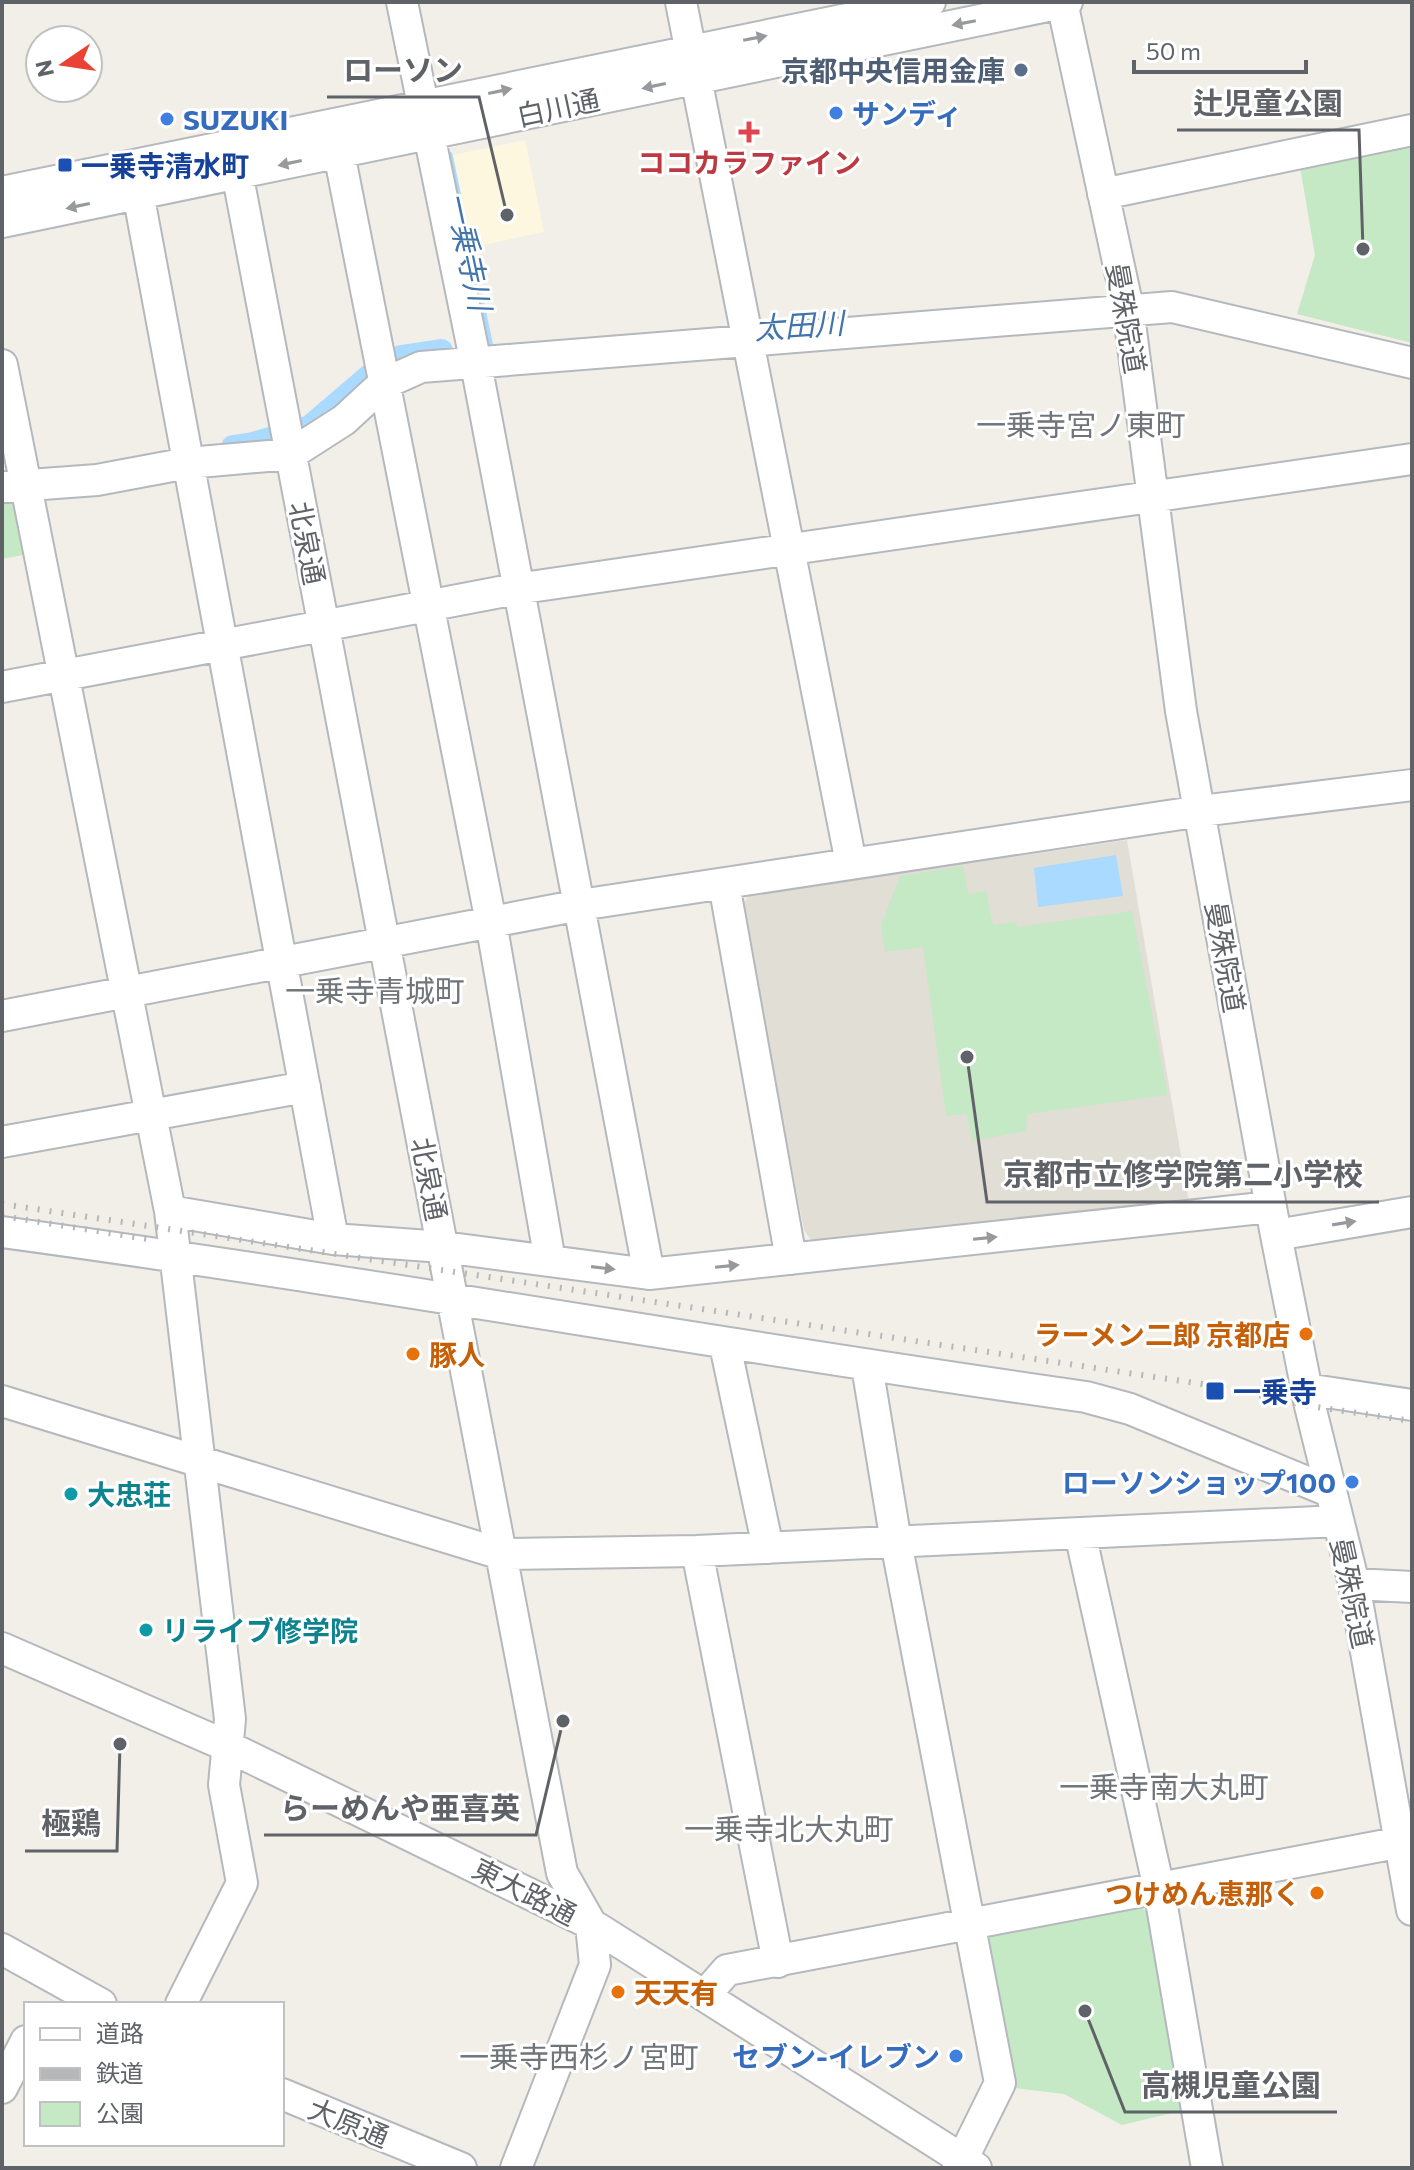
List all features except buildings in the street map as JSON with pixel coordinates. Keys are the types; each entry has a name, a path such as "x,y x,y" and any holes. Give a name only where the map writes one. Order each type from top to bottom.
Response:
{"street":[{"path":"402,2 474,354 516,589 580,905 649,1274"},
{"path":"681,2 851,863"},
{"name":"白川通","path":"693,64 930,2"},
{"name":"白川通","path":"2,222 135,180 693,64 1064,2"},
{"name":"曼殊院道","path":"1064,2 1126,300 1181,711 1273,1221 1306,1389 1354,1584 1405,1841 1412,1910"},
{"name":"白川通","path":"234,160 339,153 426,121"},
{"path":"1103,194 1412,130"},
{"path":"339,153 491,922 550,1261"},
{"name":"北泉通","path":"234,160 562,1873 591,1924 595,1965 516,2168"},
{"path":"135,180 333,1239"},
{"name":"白川通","path":"2,192 135,180"},
{"path":"20,477 97,480 288,441 344,420 382,373 474,354 1126,300 1172,307 1412,363"},
{"path":"2,365 20,477 66,675 170,1211 230,1719 224,1785 242,1883 182,2002"},
{"path":"2,687 516,589 1412,459"},
{"path":"2,1016 580,905 1201,811 1412,785"},
{"path":"724,884 791,1259"},
{"path":"2,1142 305,1087"},
{"path":"170,1211 333,1239 443,1247 649,1274 791,1259 1412,1212"},
{"path":"2,1232 176,1256 725,1345 1101,1401 1130,1409 1331,1492"},
{"path":"725,1345 768,1548"},
{"path":"867,1366 896,1542 1000,2083 966,2165"},
{"path":"1306,1389 1412,1405"},
{"path":"2,1401 501,1554 697,1551 1338,1521"},
{"path":"1080,1533 1159,1889 1207,2168"},
{"path":"697,1551 778,1962"},
{"path":"1354,1584 1412,1587"},
{"name":"東大路通","path":"2,1648 227,1746 591,1924 706,1994 966,2165"},
{"path":"706,1994 727,1970 1405,1841"},
{"path":"2,1949 50,1992 92,2002"},
{"path":"2,2088 24,2045"},
{"name":"大原通","path":"284,2095 402,2157 461,2168"}],"shaded area":[{"path":"525,140 544,232 473,247 453,155"},
{"path":"1127,840 1190,1208 813,1243 804,1230 741,906 749,896"}],"green space":[{"path":"1412,144 1412,343 1297,314 1315,255 1300,167"},
{"path":"21,492 33,553 2,559 2,494"},
{"path":"963,866 968,894 986,891 993,925 1016,922 1017,927 1132,911 1168,1095 1027,1114 1026,1131 972,1141 967,1114 946,1116 923,947 885,952 881,925 900,876"},
{"path":"1138,1906 1153,1915 1189,2109 1122,2125 1064,2094 1014,2088 983,1935"}],"water":[{"path":"1116,855 1123,896 1038,907 1034,868"}],"waterway":[{"name":"一乗寺川","path":"449,155 490,347"},
{"name":"太田川","path":"233,447 310,427 371,375 401,357 441,351"}],"railway":[{"path":"2,1204 1215,1386 1310,1406 1412,1421"},
{"path":"2,1216 147,1239"}],"place":[{"name":"京都中央信用金庫","path":"1021,70"},
{"name":"サンディ","path":"836,113"},
{"name":"SUZUKI","path":"167,119"},
{"name":"ココカラファイン","path":"749,132"},
{"name":"一乗寺清水町","path":"65,165"},
{"name":"ローソン","path":"507,215"},
{"name":"辻児童公園","path":"1363,249"},
{"name":"京都市立修学院第二小学校","path":"967,1057"},
{"name":"ラーメン二郎 京都店","path":"1306,1334"},
{"name":"豚人","path":"413,1354"},
{"name":"一乗寺","path":"1215,1391"},
{"name":"ローソンショップ100","path":"1352,1482"},
{"name":"大忠荘","path":"71,1494"},
{"name":"リライブ修学院","path":"146,1630"},
{"name":"らーめんや亜喜英","path":"563,1721"},
{"name":"極鶏","path":"120,1744"},
{"name":"つけめん恵那く","path":"1317,1893"},
{"name":"天天有","path":"618,1992"},
{"name":"高槻児童公園","path":"1085,2011"},
{"name":"セブン-イレブン","path":"956,2056"}],"district":[{"name":"一乗寺宮ノ東町","path":"1081,423"},
{"name":"一乗寺青城町","path":"375,989"},
{"name":"一乗寺南大丸町","path":"1164,1785"},
{"name":"一乗寺北大丸町","path":"789,1827"},
{"name":"一乗寺西杉ノ宮町","path":"579,2055"}]}
